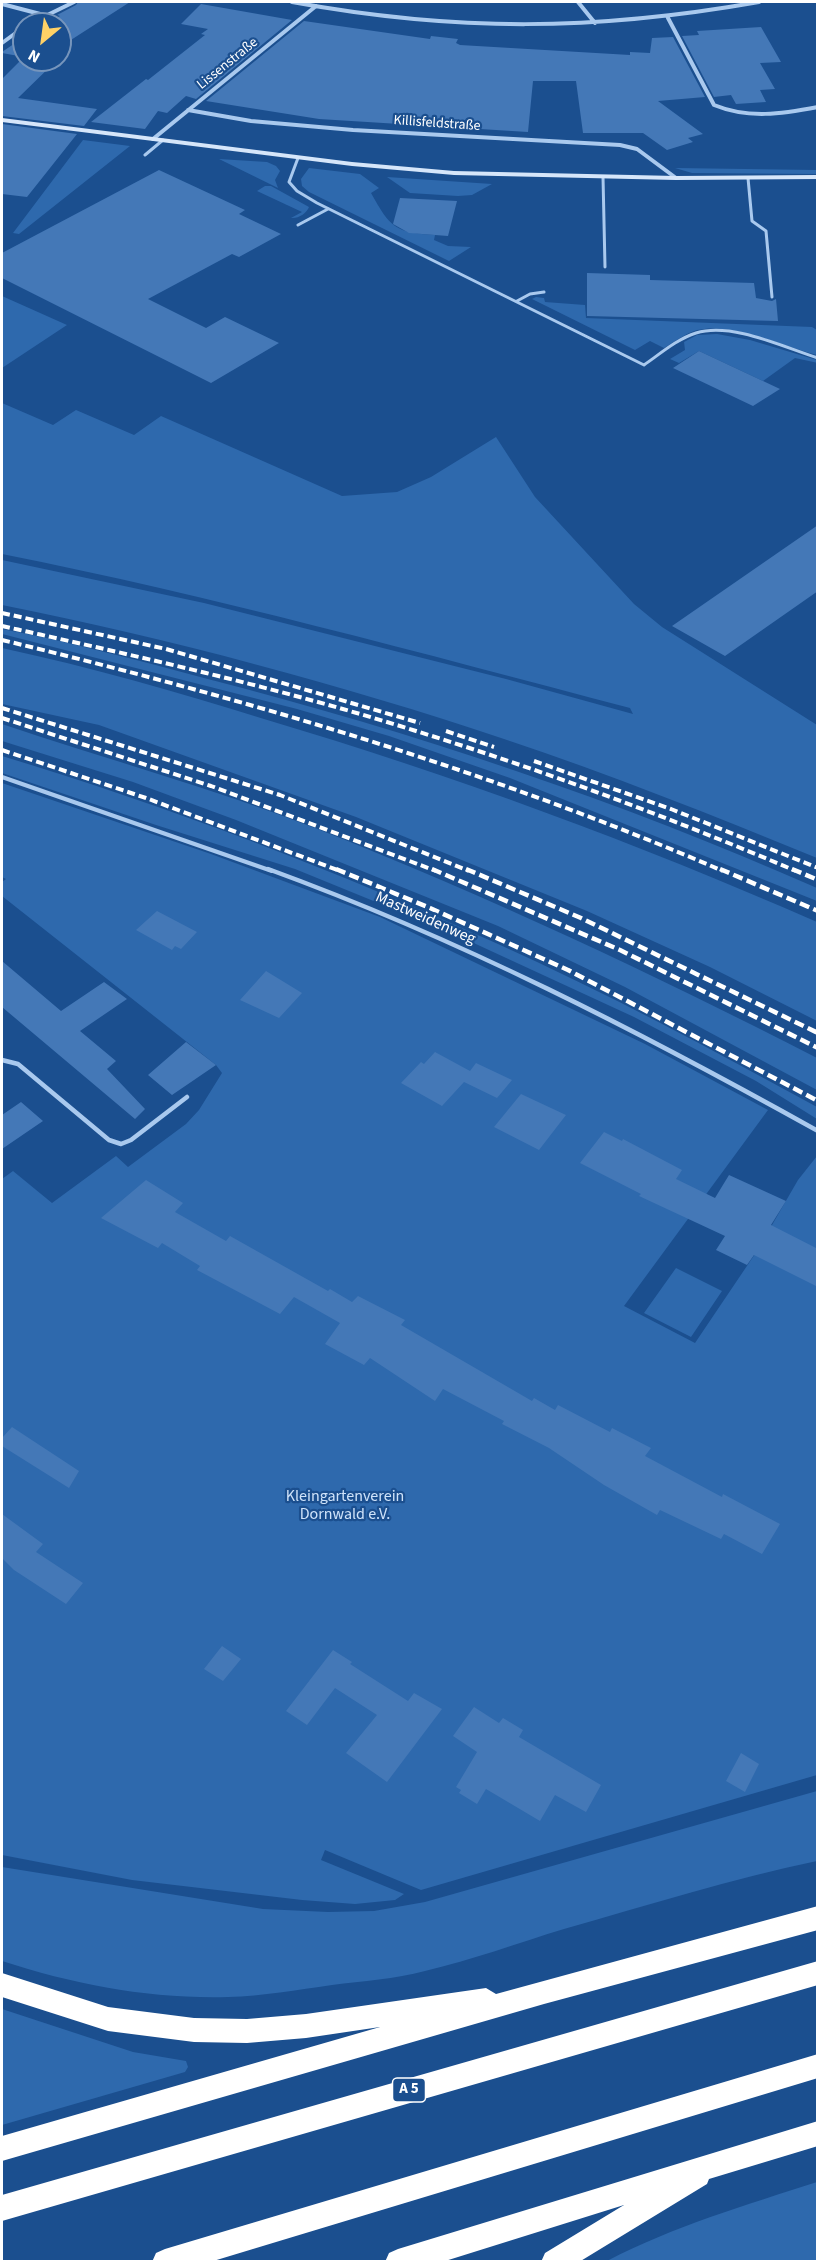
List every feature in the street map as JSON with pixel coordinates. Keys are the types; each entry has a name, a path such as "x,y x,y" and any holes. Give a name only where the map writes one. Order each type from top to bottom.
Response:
{"highway":[{"path":"2,2149 544,1992 818,1918"},
{"name":"A 5","path":"2,2208 818,1973"},
{"path":"2,1985 108,2019 194,2030 248,2031 306,2026 374,2014 544,1992"},
{"path":"165,2262 818,2066"},
{"path":"398,2262 723,2160 818,2133"},
{"path":"554,2262 723,2160"}],"main road":[{"path":"2,120 298,158 454,173 748,178 818,183"},
{"path":"775,179 818,177"}],"street":[{"path":"52,12 74,2"},
{"path":"292,2 361,15 431,23 516,26 668,18 759,2"},
{"path":"578,2 595,23"},
{"path":"2,4 33,12"},
{"name":"Lissenstraße","path":"153,139 316,6"},
{"path":"668,18 714,105 740,115 818,107"},
{"name":"Killisfeldstraße","path":"188,110 268,122 426,137 620,145 637,149 676,178"}],"lane":[{"path":"145,155 163,140"},
{"path":"298,158 289,182 297,191 328,209 644,365 698,332 718,331 743,335 818,358"},
{"path":"603,177 605,267"},
{"path":"748,178 752,221 766,231 772,297"},
{"path":"298,225 328,209"},
{"path":"517,301 530,294 544,292"},
{"name":"Mastweidenweg","path":"2,777 247,861 408,924 534,981 649,1038 818,1131"},
{"path":"2,1060 18,1064 109,1140 121,1144 131,1140 187,1097"}],"green space":[{"path":"83,140 130,146 19,234 13,233"},
{"path":"219,159 267,162 276,166 280,171 275,180 278,188"},
{"path":"309,168 360,174 379,188 371,193 383,214 395,226 402,230 435,235 434,240 448,246 471,247 449,261 309,192 302,186 301,179"},
{"path":"675,168 817,170 818,174 692,173"},
{"path":"387,177 492,184 472,195 410,193"},
{"path":"265,186 271,186 309,207 308,209 299,217 291,218 302,212 257,191"},
{"path":"2,296 67,325 2,368"},
{"path":"544,298 545,302 585,305 586,318 812,327 817,330 817,355 757,336 711,328 693,331 664,348 650,341 635,350 532,299"},
{"path":"717,334 750,340 817,360 818,363 795,358 763,381 699,351 679,363 670,359 685,350 684,342 697,335"},
{"path":"2,403 53,425 76,410 134,435 161,416 342,496 397,492 431,477 496,437 535,497 634,604 662,627 817,725 817,858 701,811 544,752 442,719 255,664 2,605 2,560 204,603 506,679 633,714 630,708 317,626 160,588 2,554"},
{"path":"2,629 103,652 283,699 438,745 592,798 743,856 817,888 817,901 510,778 389,736 297,709 2,634"},
{"path":"2,648 167,690 405,763 613,838 817,922 817,1021 710,967 587,911 356,817 99,725 2,704"},
{"path":"2,724 276,813 379,854 506,909 632,966 817,1058 817,1090 625,987 498,926 236,820 133,782 2,741"},
{"path":"2,756 128,797 253,842 376,891 498,944 619,1002 817,1107 817,1119 756,1081 634,1017 452,933 295,869 2,773"},
{"name":"Kleingartenverein Dornwald e.V.","path":"2,783 211,854 380,917 645,1044 768,1110 624,1306 695,1343 757,1251 798,1180 817,1156 817,1775 421,1890 325,1850 321,1860 404,1894 395,1900 355,1904 132,1880 2,1855 2,1179 13,1171 52,1203 116,1156 128,1167 186,1124 199,1110 222,1073 216,1065 2,896 2,882 6,879 2,877"},
{"path":"676,1268 722,1291 691,1337 644,1313"},
{"path":"817,1791 817,1861 690,1893 414,1974 267,1994 199,1997 114,1989 30,1970 2,1961 2,1867 263,1909 328,1912 374,1911 425,1902"},
{"path":"2,2009 133,2052 186,2061 188,2067 185,2072 2,2125"},
{"path":"817,2182 817,2261 607,2261 684,2227"}],"building":[{"path":"78,2 130,2 72,39 72,12 63,12"},
{"path":"201,4 292,20 196,99 186,96 167,113 158,111 145,129 91,122 205,35 201,34 208,29 181,24"},
{"path":"304,21 430,39 431,36 458,39 456,43 460,45 630,55 630,52 650,53 652,38 673,37 705,97 658,101 703,134 688,138 693,142 667,150 643,133 583,133 576,81 533,81 528,132 319,119 206,101"},
{"path":"761,27 781,62 760,63 775,89 760,90 766,102 736,104 731,95 714,97 682,36 699,35 697,31"},
{"path":"12,45 12,55 2,52"},
{"path":"12,69 12,72 45,72 18,98 97,109 84,126 2,116 2,79"},
{"path":"2,124 77,134 27,197 2,194"},
{"path":"159,170 245,210 239,214 281,234 239,257 232,254 148,299 206,328 225,317 279,343 211,383 2,278 2,253"},
{"path":"400,198 457,201 448,236 409,233 393,224"},
{"path":"587,273 650,275 650,280 754,283 756,298 772,301 776,299 778,321 587,316"},
{"path":"699,351 780,389 753,406 673,368"},
{"path":"818,525 818,591 725,656 672,626"},
{"path":"157,911 197,932 181,949 175,946 172,950 136,930"},
{"path":"2,961 61,1011 104,982 127,999 80,1031 116,1061 107,1069 145,1109 135,1119 2,1007"},
{"path":"266,971 302,993 279,1018 240,1000"},
{"path":"186,1042 216,1065 172,1095 148,1075"},
{"path":"435,1052 470,1071 476,1063 512,1080 497,1098 464,1082 442,1106 401,1083 421,1062 424,1064"},
{"path":"521,1094 566,1115 539,1150 494,1127"},
{"path":"21,1102 43,1121 2,1149 2,1115"},
{"path":"604,1132 622,1141 623,1139 682,1170 676,1179 715,1198 729,1175 786,1201 771,1225 818,1249 818,1287 754,1255 747,1265 716,1250 725,1236 639,1196 641,1194 580,1163"},
{"path":"146,1180 183,1203 175,1212 226,1241 230,1236 328,1291 330,1289 352,1302 358,1296 405,1320 401,1325 532,1401 534,1398 555,1410 558,1405 610,1432 612,1428 651,1448 645,1456 722,1497 723,1494 780,1524 762,1554 724,1534 721,1539 660,1510 657,1515 604,1485 549,1448 502,1424 504,1421 443,1389 435,1401 370,1358 364,1365 325,1344 340,1323 294,1297 280,1314 197,1270 200,1266 162,1243 158,1248 101,1218"},
{"path":"12,1427 79,1471 69,1488 2,1446 2,1438"},
{"path":"2,1514 43,1544 36,1552 83,1583 66,1604 14,1570 2,1558"},
{"path":"222,1646 241,1659 223,1681 204,1669"},
{"path":"333,1650 352,1662 350,1664 408,1701 414,1693 442,1709 387,1782 346,1753 377,1715 335,1688 307,1725 286,1711"},
{"path":"474,1707 499,1723 503,1718 523,1730 519,1737 601,1785 586,1812 555,1795 540,1821 486,1789 477,1804 459,1793 461,1790 456,1787 477,1752 453,1736"},
{"path":"741,1753 759,1764 745,1792 726,1781"}],"railway":[{"path":"2,613 166,649 420,723"},
{"path":"2,626 262,687 365,715 512,762 607,796 796,871"},
{"path":"2,640 185,687 367,740 547,801 723,871"},
{"path":"2,708 280,795 469,871"},
{"path":"2,718 211,786 436,871"},
{"path":"446,731 494,747"},
{"path":"2,750 146,798 340,871"},
{"path":"534,761 671,809 818,868"},
{"path":"336,869 568,970 818,1101"},
{"path":"432,869 620,950 818,1048"},
{"path":"466,869 581,918 818,1033"},
{"path":"720,869 818,911"},
{"path":"792,869 818,880"}]}
